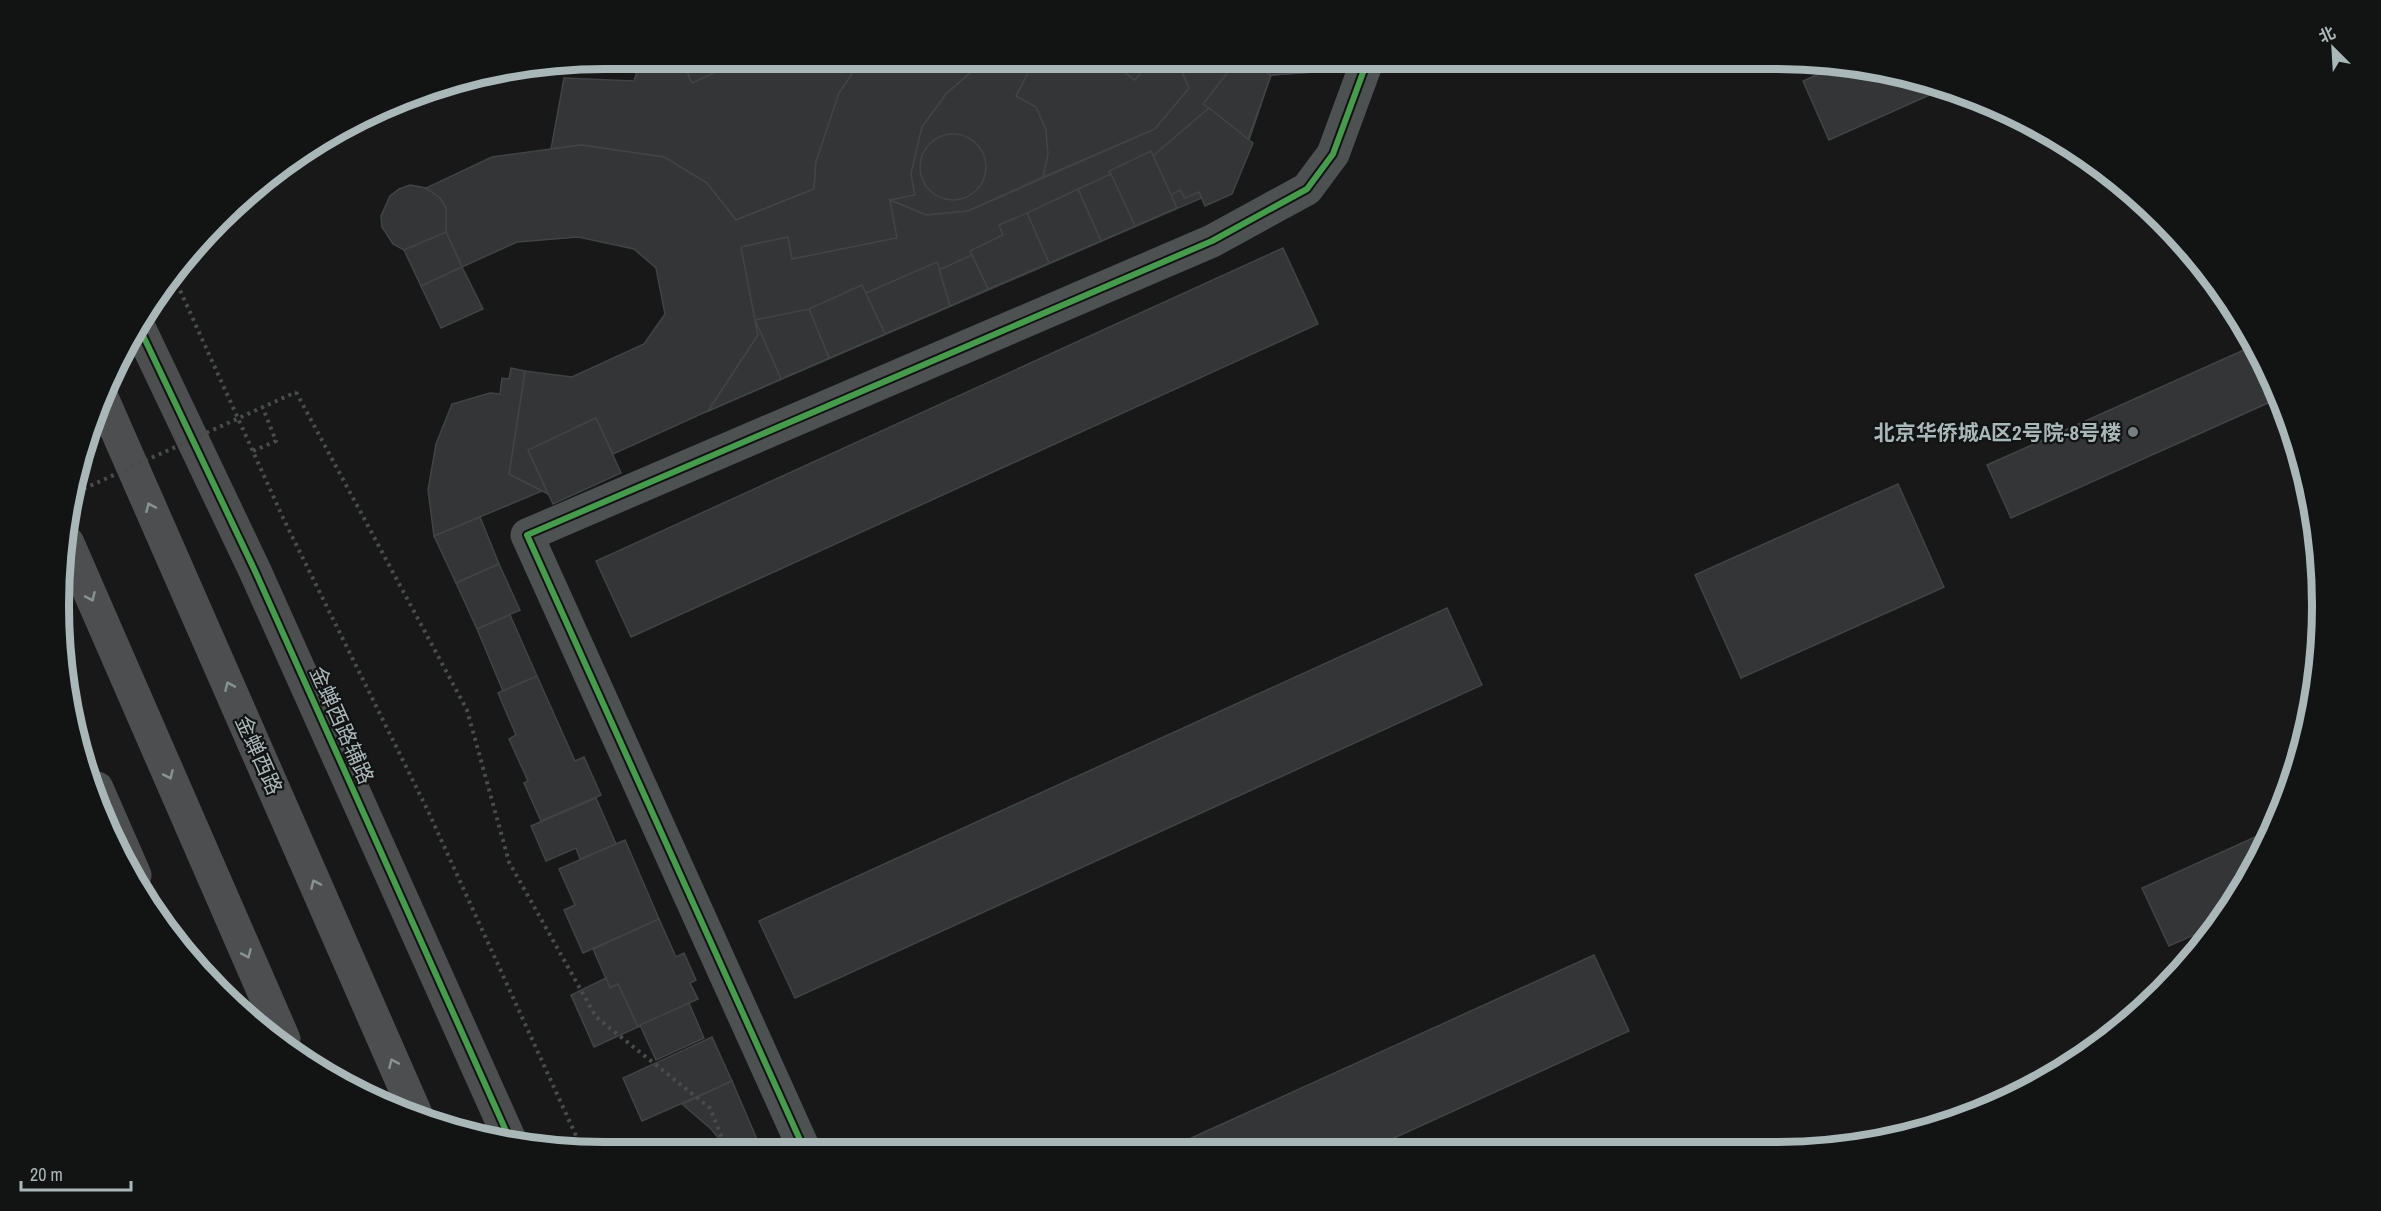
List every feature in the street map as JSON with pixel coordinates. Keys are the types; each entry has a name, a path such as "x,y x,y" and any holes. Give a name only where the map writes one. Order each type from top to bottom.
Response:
{"main road":[{"name":"金蝉西路辅路","path":"143,334 255,571 507,1133"},
{"name":"金蝉西路","path":"107,408 413,1106"},
{"path":"72,552 281,1033"}],"street":[{"path":"801,1142 527,535 1212,241 1307,189 1333,154 1364,69"}],"path":[{"path":"177,283 284,520 428,811 579,1141"},
{"path":"82,490 296,392 467,710 509,862 596,1017 711,1108 724,1142"},
{"path":"253,451 276,441 263,408"}],"building":[{"path":"638,69 855,69 839,93 816,162 814,189 736,220 707,183 664,157 581,145 551,149 564,78 634,81"},
{"path":"686,69 723,69 692,83"},
{"path":"855,69 975,69 946,94 922,127 911,174 915,195 890,200 897,238 792,259 788,237 741,247 758,335 708,411 613,454 596,418 528,450 548,494 509,474 525,371 572,377 644,344 665,314 656,268 634,249 578,237 517,242 462,267 426,188 492,157 581,145 664,157 707,183 736,220 814,189 816,162 839,93"},
{"path":"975,69 1029,69 1016,96 1036,107 1046,130 1048,155 1043,177 968,211 926,215 890,200 915,195 911,174 922,127 946,94"},
{"path":"1029,69 1120,69 1135,80 1144,69 1181,69 1189,88 1155,129 1043,177 1048,155 1046,130 1036,107 1016,96"},
{"path":"1120,69 1144,69 1135,80"},
{"path":"1181,69 1313,69 1313,72 1271,75 1234,184 708,411 758,335 741,247 788,237 792,259 897,238 890,200 926,215 968,211 1155,129 1189,88"},
{"path":"1230,69 1259,69 1271,75 1248,139 1203,104"},
{"path":"1259,69 1313,69 1313,72 1271,75"},
{"path":"1824,71 1880,79 1934,93 1829,140 1803,81"},
{"path":"1209,108 1253,143 1232,194 1205,206 1199,192 1185,198 1180,190 1171,195 1153,156"},
{"path":"953,134 966,137 976,144 983,154 986,167 983,180 976,190 966,197 953,200 940,197 930,190 923,180 920,167 923,154 930,144 940,137"},
{"path":"1151,151 1177,208 1135,226 1109,171"},
{"path":"1111,174 1135,226 1101,241 1078,189"},
{"path":"410,185 426,188 440,198 446,208 446,232 432,246 423,250 404,250 393,244 382,227 381,216 390,196"},
{"path":"1078,189 1101,241 1049,263 1027,213"},
{"path":"1027,213 1049,263 988,289 970,251 1003,235 999,225"},
{"path":"446,232 462,267 421,286 404,250"},
{"path":"1283,248 1318,324 631,637 596,561"},
{"path":"972,255 988,289 950,306 939,270"},
{"path":"937,262 950,306 885,334 866,293"},
{"path":"462,267 483,309 441,328 421,286"},
{"path":"862,285 885,334 829,358 809,309"},
{"path":"809,309 829,358 781,379 755,320"},
{"path":"755,320 781,379 708,411 758,335"},
{"name":"北京华侨城A区2号院-8号楼","path":"2246,349 2272,401 2011,518 1987,465"},
{"path":"511,368 525,371 509,474 542,491 434,536 428,490 436,444 452,404 490,393 500,394 502,378 509,379"},
{"path":"596,418 621,473 553,504 528,450"},
{"path":"1898,484 1944,587 1741,678 1695,575"},
{"path":"480,517 499,564 456,583 434,536"},
{"path":"499,564 520,610 477,629 456,583"},
{"path":"1447,608 1482,685 795,998 759,921"},
{"path":"510,615 537,676 503,691 477,629"},
{"path":"537,676 575,761 584,757 601,795 541,821 524,783 528,781 509,739 516,735 498,693"},
{"path":"596,798 616,844 580,859 576,848 546,861 531,826"},
{"path":"2261,835 2222,904 2201,932 2169,946 2142,888"},
{"path":"625,840 659,919 583,953 564,910 575,905 559,869"},
{"path":"659,919 676,957 684,953 696,980 690,983 698,999 638,1027 618,984 610,988 593,949"},
{"path":"1594,955 1629,1031 1385,1142 1183,1142"},
{"path":"606,978 610,988 618,984 638,1027 594,1047 571,995"},
{"path":"689,1003 704,1038 656,1060 640,1025"},
{"path":"712,1037 732,1081 642,1121 623,1078"},
{"path":"732,1081 758,1142 722,1142 711,1129 682,1104"}],"cycle path":[{"path":"801,1142 527,535 1212,241 1307,189 1333,154 1364,69"},
{"path":"143,334 255,571 507,1133"}],"place":[{"name":"北京华侨城A区2号院-8号楼","path":"2133,432"}]}
